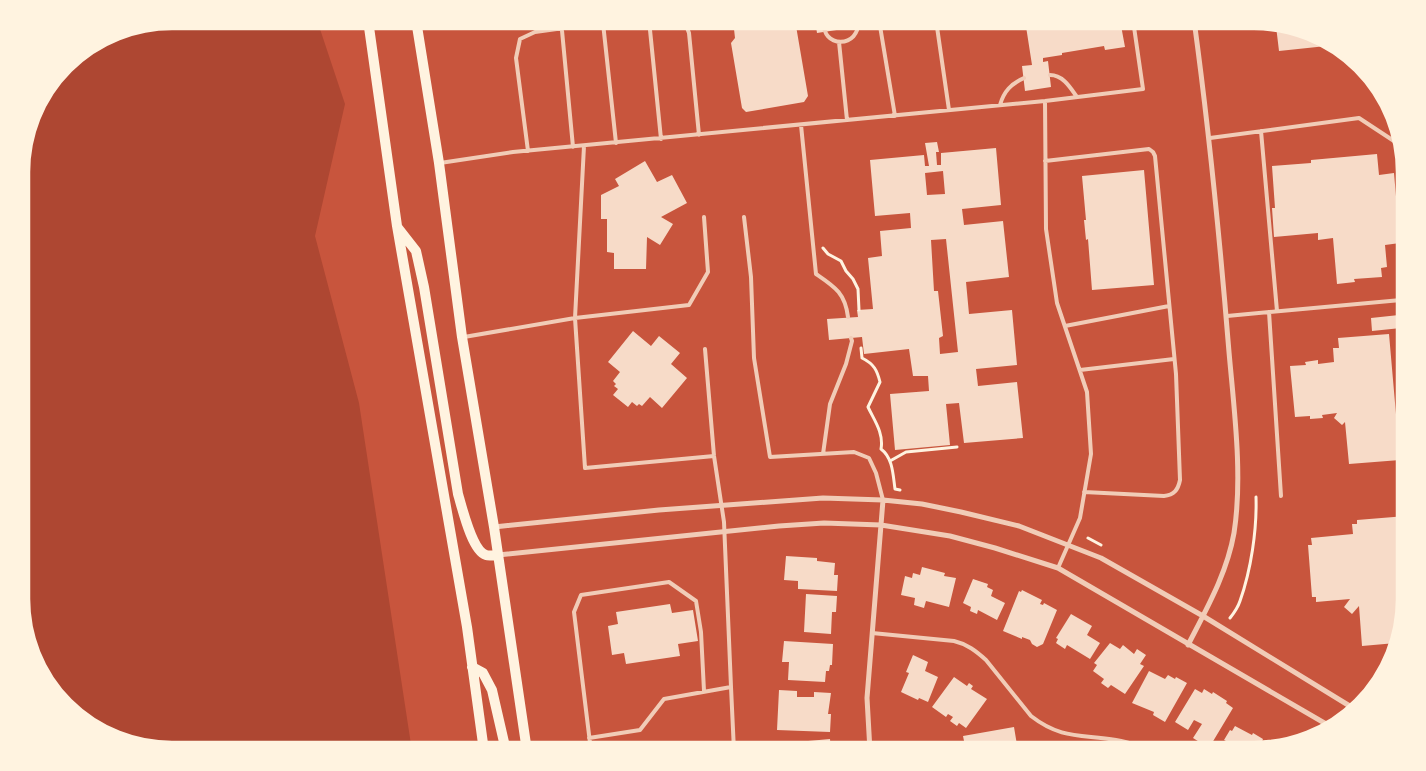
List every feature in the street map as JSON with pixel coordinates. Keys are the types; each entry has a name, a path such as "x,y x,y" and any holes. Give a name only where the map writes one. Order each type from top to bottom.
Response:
{"main road":[{"path":"369,29 397,226 472,667 483,742"},
{"path":"417,29 439,163 462,337 494,527 526,742"},
{"path":"397,226 416,251 424,287 458,494 465,520 481,552 486,555 498,555"},
{"path":"472,667 483,672 492,690 504,742"}],"street":[{"path":"1188,645 1220,582 1233,535 1238,499 1234,410 1210,138 1195,29"},
{"path":"494,527 659,510 823,498 883,500 922,504 1019,526 1114,564 1350,706"},
{"path":"869,742 867,698 883,500"},
{"path":"498,555 824,523 881,525 950,536 1058,568 1325,724"}],"lane":[{"path":"528,151 516,58 520,39 535,32 562,29 574,147"},
{"path":"604,29 616,143"},
{"path":"650,29 661,139"},
{"path":"687,29 699,135"},
{"path":"824,29 829,37 839,42 849,40 857,29"},
{"path":"880,29 895,116"},
{"path":"937,29 949,110"},
{"path":"439,163 528,151 1045,101 1143,89 1134,29"},
{"path":"839,42 847,120"},
{"path":"1050,75 1056,75 1065,81 1077,97"},
{"path":"1000,105 1003,94 1013,83 1024,78"},
{"path":"1045,101 1046,229 1057,304 1087,392 1091,454 1080,518 1058,568"},
{"path":"1210,138 1359,118 1393,140"},
{"path":"801,125 816,274 835,288 846,303 848,318"},
{"path":"1262,131 1277,312"},
{"path":"584,146 575,318 586,468 714,456"},
{"path":"1046,161 1148,149 1155,156 1174,359 1179,486 1170,495 1164,496 1084,492"},
{"path":"462,337 575,318 690,304 708,272 704,217"},
{"path":"744,217 751,277 754,358 770,457 854,452 869,458 876,473 883,500"},
{"path":"1226,316 1397,300"},
{"path":"1065,326 1169,306"},
{"path":"1269,312 1281,496"},
{"path":"822,454 830,404 846,364 852,341 851,338"},
{"path":"705,349 714,456 723,506 725,532 734,742"},
{"path":"1080,370 1174,359"},
{"path":"590,742 574,612 581,595 669,582 696,601 701,632 704,692"},
{"path":"872,633 954,641 964,644 986,660 1031,716 1038,721 1065,734 1122,742"},
{"path":"589,738 640,730 664,699 731,687"}],"path":[{"path":"822,241 823,248 828,254 841,260 846,271 853,279 858,289 859,310"},
{"path":"860,344 862,358 870,362 876,369 880,382 868,407 876,419 882,442 881,449 886,452 894,471 895,489 905,492"},
{"path":"890,462 906,452 957,447"},
{"path":"1230,618 1240,603 1251,554 1255,534 1256,498"}],"shaded area":[{"path":"171,29 320,29 345,104 315,236 359,403 411,742 153,741 108,728 77,707 58,686 48,671 40,654 30,618 29,162 31,144 48,100 64,77 77,64 108,43 144,31"}],"building":[{"path":"734,29 797,29 808,96 804,102 746,112 742,108 731,43 735,38"},
{"path":"816,29 843,29 817,33"},
{"path":"1026,29 1122,29 1125,47 1105,50 1104,46 1043,58 1043,62 1048,61 1051,87 1025,91 1022,66 1032,65"},
{"path":"1277,31 1291,34 1323,46 1279,51"},
{"path":"937,142 939,152 936,152 937,165 941,165 941,153 996,148 1001,205 962,209 964,225 1003,221 1009,277 966,282 969,314 1012,310 1017,365 976,369 978,386 1017,382 1023,438 964,443 959,403 946,404 950,445 895,450 890,394 929,391 928,376 913,376 909,349 864,354 862,337 829,340 827,319 858,317 857,310 873,309 868,258 882,256 880,231 911,228 910,213 875,216 870,160 924,155 925,166 929,166 925,143","holes":["943,171 945,194 927,195 925,173","946,239 958,352 940,354 939,338 943,336 938,291 934,291 931,240"]},
{"path":"1377,154 1379,175 1394,173 1397,208 1397,243 1385,245 1387,267 1381,268 1382,277 1354,279 1355,282 1337,284 1333,238 1318,240 1318,233 1274,237 1272,208 1275,208 1272,166 1311,163 1311,160"},
{"path":"645,161 657,182 672,175 687,203 661,217 673,224 660,245 647,237 646,269 614,269 614,253 607,252 607,219 601,219 601,195 619,186 615,179"},
{"path":"1144,170 1154,285 1092,290 1088,239 1086,240 1084,220 1086,220 1082,176"},
{"path":"1397,315 1397,328 1372,331 1371,318"},
{"path":"633,331 651,346 659,336 680,353 671,364 687,378 662,408 650,397 642,406 639,404 637,406 632,402 628,407 613,395 618,389 614,386 616,384 613,381 620,372 608,362"},
{"path":"1389,334 1397,426 1397,460 1349,464 1345,422 1342,425 1334,418 1337,413 1322,415 1323,418 1310,419 1310,416 1295,417 1290,366 1306,365 1305,362 1318,360 1318,364 1334,362 1333,348 1339,348 1338,338"},
{"path":"1397,517 1397,600 1396,618 1390,644 1362,646 1359,606 1352,614 1344,607 1350,599 1316,602 1316,597 1312,597 1308,545 1312,545 1311,538 1353,534 1352,524 1357,524 1357,520"},
{"path":"786,556 817,558 817,561 835,563 834,575 838,575 837,591 798,589 798,581 784,580"},
{"path":"922,567 945,573 944,576 956,578 949,607 926,601 924,608 914,605 915,598 901,595 905,576 912,578 913,573 920,575"},
{"path":"973,579 988,584 987,587 993,590 991,596 1005,603 997,620 978,610 977,614 970,611 971,607 963,603"},
{"path":"1022,590 1042,600 1040,604 1043,605 1044,603 1057,610 1043,644 1037,647 1030,640 1022,637 1022,639 1003,631 1019,591 1021,592"},
{"path":"806,594 837,596 836,612 832,612 831,634 804,632"},
{"path":"670,604 672,613 693,610 698,641 678,644 680,656 626,664 624,653 612,655 608,626 618,624 616,612"},
{"path":"1071,614 1092,626 1087,635 1100,643 1090,659 1067,645 1065,649 1056,643 1058,639 1056,638"},
{"path":"784,641 833,644 832,665 830,665 829,671 826,671 825,682 788,680 789,662 782,662"},
{"path":"1110,643 1120,649 1123,645 1134,654 1137,649 1146,655 1140,664 1144,666 1125,694 1111,685 1108,688 1101,683 1104,679 1093,671 1097,665 1094,663"},
{"path":"913,655 928,662 925,671 938,677 928,702 919,698 918,700 901,692 909,673 906,672"},
{"path":"1149,671 1165,679 1168,675 1187,683 1165,722 1153,715 1154,712 1132,703"},
{"path":"954,677 967,686 969,683 973,686 971,689 987,699 966,728 959,723 957,726 950,721 953,717 948,714 946,717 932,707"},
{"path":"1195,689 1202,693 1204,689 1212,694 1213,692 1227,701 1226,703 1233,708 1213,742 1199,742 1193,738 1202,724 1194,720 1188,730 1175,722"},
{"path":"779,690 797,691 797,697 814,697 814,692 831,693 828,714 831,714 830,732 777,730"},
{"path":"1235,726 1263,739 1262,742 1228,742 1224,740 1230,730 1232,731"},
{"path":"1014,727 1016,742 964,742 963,736"},
{"path":"830,739 830,742 797,742"}]}
